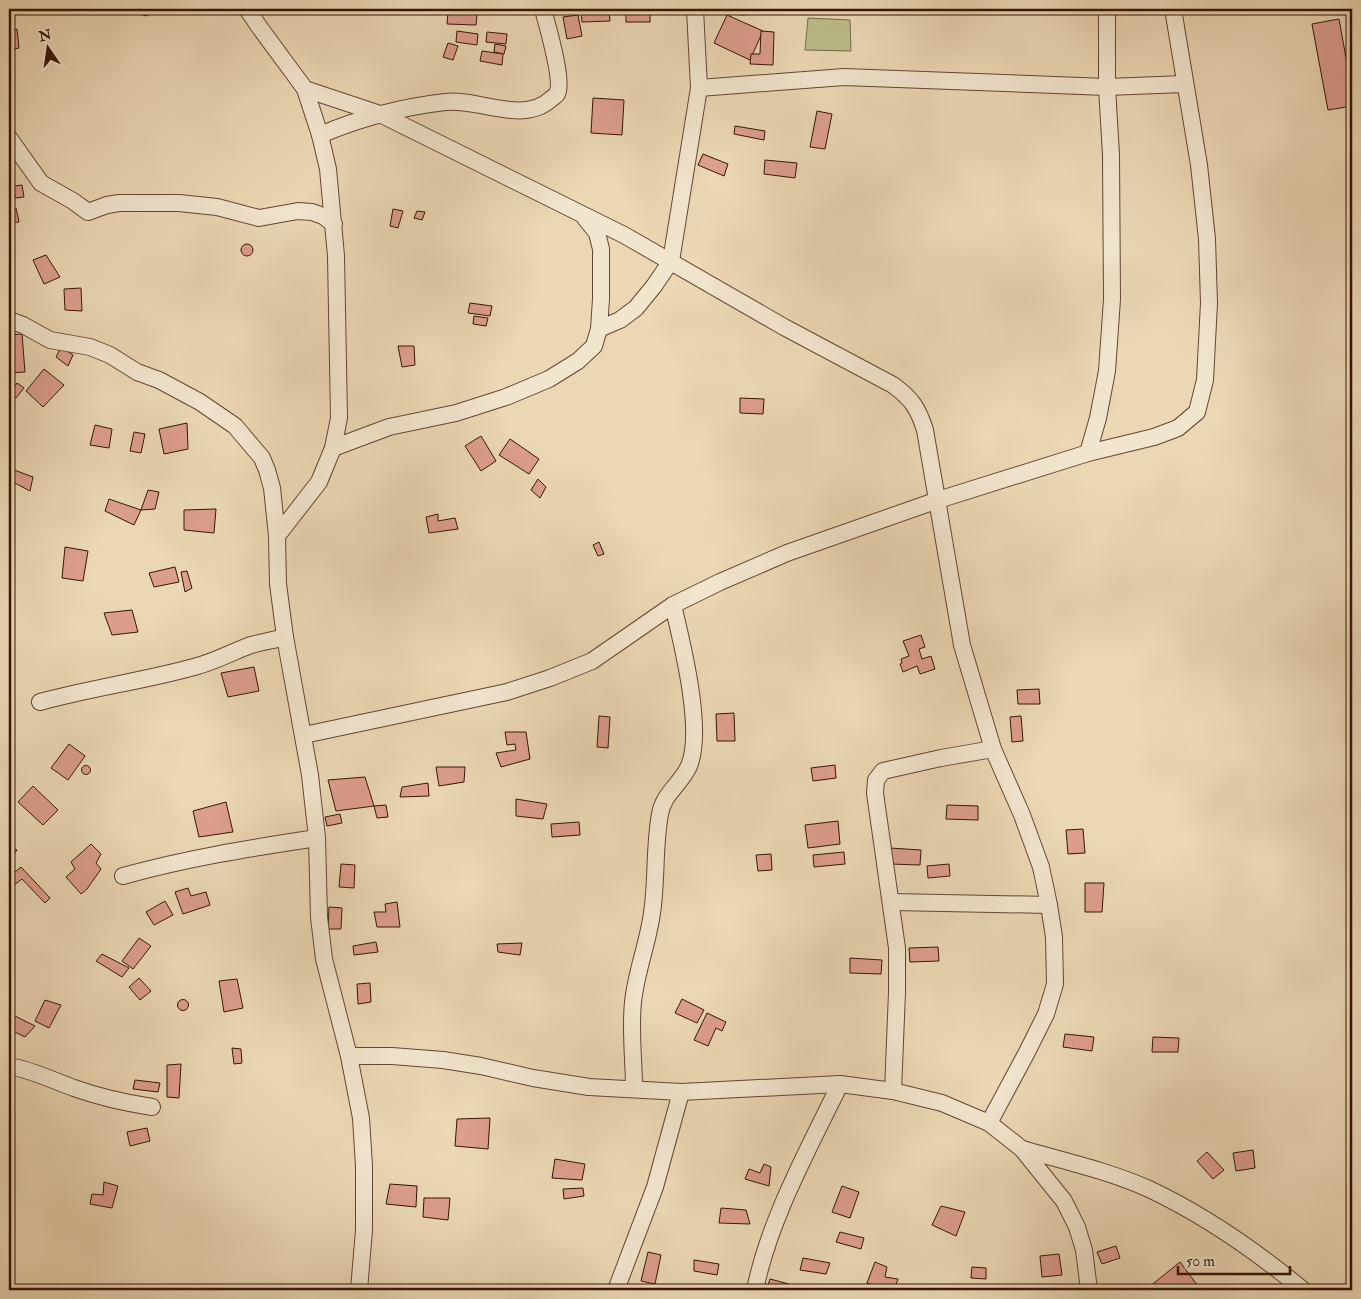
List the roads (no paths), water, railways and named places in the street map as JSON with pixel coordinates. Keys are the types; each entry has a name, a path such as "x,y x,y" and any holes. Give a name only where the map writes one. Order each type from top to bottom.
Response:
{"street":[{"path":"247,9 305,89 320,135 328,169 334,224 339,418 333,448 319,482 277,536"},
{"path":"320,135 380,114 447,101 472,102 524,111 545,105 557,94 559,78 542,9"},
{"path":"599,329 620,320 636,308 671,261 699,88 695,9"},
{"path":"1088,453 1098,418 1107,370 1112,299 1107,9"},
{"path":"304,735 507,692 550,678 592,661 673,605 787,552 938,500 1088,453 1154,437 1178,428 1197,412 1205,380 1209,303 1207,239 1199,165 1173,9"},
{"path":"699,88 844,78 1107,87 1184,84"},
{"path":"305,89 380,114 624,235 784,327 894,385 908,396 920,413 938,500 962,645 993,749 1022,815 1041,867 1054,936 1055,984 1046,1014 989,1124"},
{"path":"9,138 41,183 88,212 119,202 179,203 217,207 259,218 298,211 312,212 323,216 334,224"},
{"path":"333,448 389,427 456,413 506,397 549,379 578,361 594,346 599,329 602,267 601,249 597,233 584,216"},
{"path":"9,320 23,325 50,340 90,347 110,355 137,372 159,380 200,402 235,426 262,458 272,488 277,536 278,584 285,637 304,735 317,838 319,916 324,960 349,1056 361,1118 364,1166 364,1230 360,1290"},
{"path":"634,1089 633,1002 652,912 659,815 668,793 688,767 693,750 693,714 685,656 673,605"},
{"path":"40,702 75,692 146,679 196,667 251,646 285,637"},
{"path":"893,1090 897,948 875,792 876,780 883,771 899,766 993,749"},
{"path":"123,876 171,863 227,852 317,838"},
{"path":"892,902 1049,905"},
{"path":"349,1056 392,1056 443,1060 589,1087 681,1092 840,1084 893,1090 942,1103 989,1124 1022,1148 1064,1201 1077,1226 1084,1250 1088,1290"},
{"path":"9,1066 24,1068 75,1089 152,1107"},
{"path":"755,1290 769,1241 790,1190 840,1084"},
{"path":"616,1290 655,1187 681,1092"},
{"path":"1022,1148 1102,1171 1150,1190 1233,1237 1303,1290"}]}
